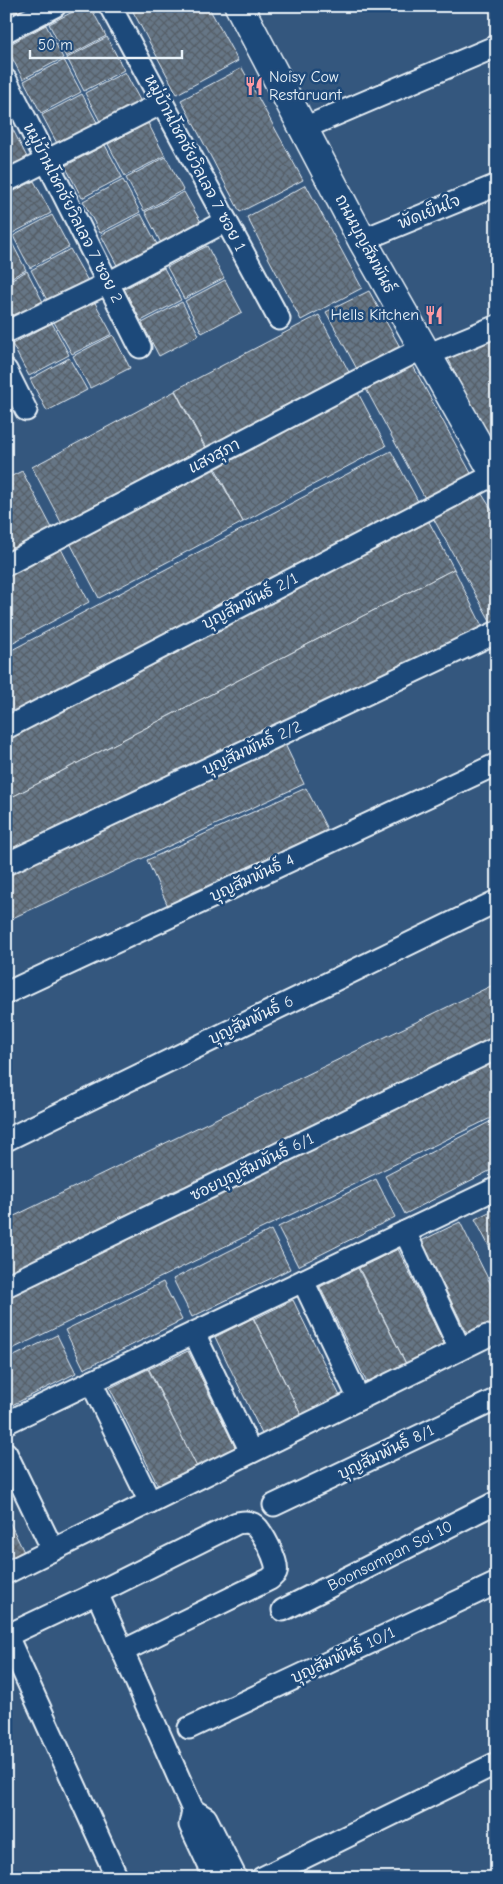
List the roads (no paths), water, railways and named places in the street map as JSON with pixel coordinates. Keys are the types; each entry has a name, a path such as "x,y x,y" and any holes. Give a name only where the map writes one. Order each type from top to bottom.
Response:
{"street":[{"path":"6,31 55,6"},
{"name":"หมู่บ้านโชคชัยวิลเลจ 7 ซอย 1","path":"110,6 279,320"},
{"name":"ถนนบุญสัมพันธ์","path":"239,6 362,240 496,475"},
{"path":"304,128 497,46"},
{"name":"หมู่บ้านโชคชัยวิลเลจ 7 ซอย 2","path":"6,80 140,347"},
{"path":"6,181 48,162 162,103"},
{"name":"พัดเย็นใจ","path":"362,240 497,185"},
{"path":"6,332 108,283 226,221"},
{"name":"แสงสุภา","path":"6,565 355,382 425,351 497,326"},
{"path":"6,370 26,410"},
{"name":"บุญสัมพันธ์ 2/1","path":"6,728 496,475"},
{"name":"บุญสัมพันธ์ 2/2","path":"6,864 497,632"},
{"name":"บุญสัมพันธ์ 4","path":"6,993 497,764"},
{"name":"บุญสัมพันธ์ 6","path":"6,1140 497,901"},
{"name":"ซอยบุญสัมพันธ์ 6/1","path":"6,1286 497,1048"},
{"path":"6,1423 497,1188"},
{"path":"405,1232 460,1349"},
{"path":"303,1281 359,1399"},
{"path":"194,1333 251,1452"},
{"path":"6,1573 487,1336"},
{"path":"91,1382 150,1502"},
{"name":"บุญสัมพันธ์ 8/1","path":"274,1505 497,1399"},
{"path":"6,1453 53,1550"},
{"name":"Boonsampan Soi 10","path":"283,1610 497,1502"},
{"path":"117,1878 7,1636 237,1523 245,1521 258,1528 276,1564 276,1573 270,1579 123,1651"},
{"name":"บุญสัมพันธ์ 10/1","path":"189,1728 497,1583"},
{"path":"97,1593 193,1810 206,1818 236,1878"},
{"path":"262,1878 497,1763"},
{"path":"193,1810 190,1825 209,1876"}],"place":[{"name":"Noisy Cow Restaruant","path":"254,86"},
{"name":"Hells Kitchen","path":"434,315"}]}
